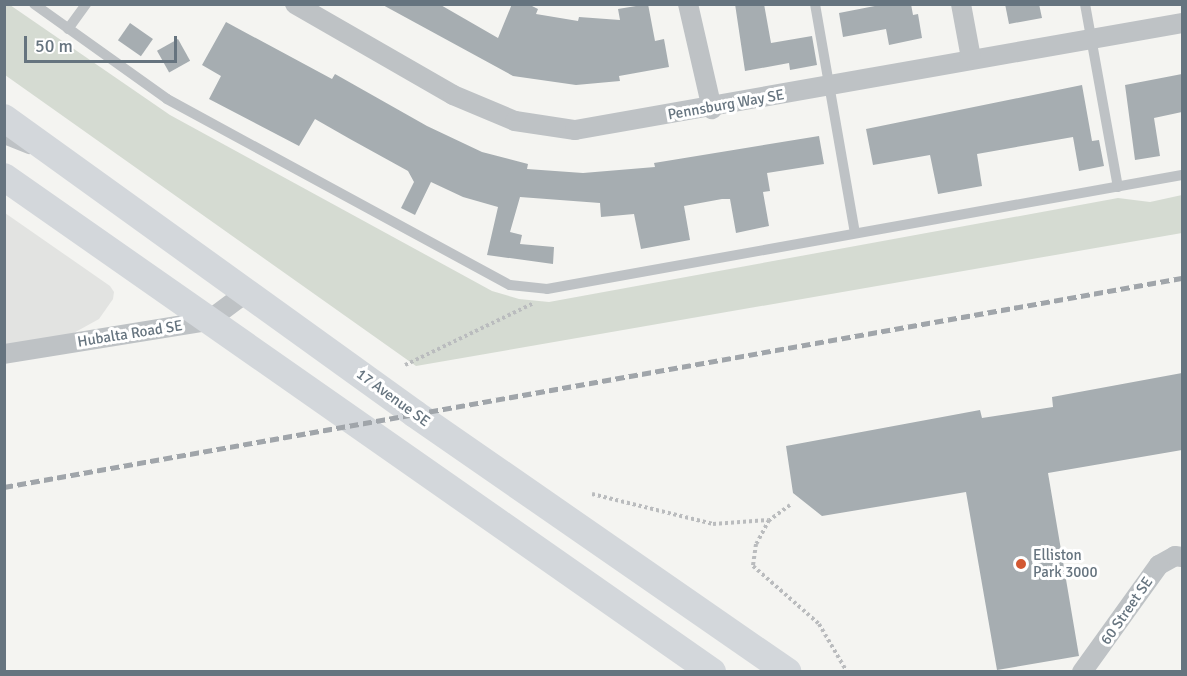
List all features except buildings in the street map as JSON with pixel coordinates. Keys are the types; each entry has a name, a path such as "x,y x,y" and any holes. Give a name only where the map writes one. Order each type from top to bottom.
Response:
{"main road":[{"name":"17 Avenue SE","path":"4,118 787,672"},
{"path":"4,177 208,321 362,424 712,672"}],"street":[{"name":"Pennsburg Way SE","path":"295,4 453,95 515,121 575,130 712,109 970,58 1182,22"},
{"path":"688,4 712,109"},
{"path":"961,4 970,58"},
{"name":"Hubalta Road SE","path":"4,354 208,321 248,292"},
{"name":"60 Street SE","path":"1082,672 1160,565 1179,556"}],"lane":[{"path":"34,4 167,99 480,271 510,285 547,290 1182,175"},
{"path":"68,29 86,4"},
{"path":"815,4 855,233"},
{"path":"1085,4 1118,187"},
{"path":"4,139 58,158"}],"path":[{"path":"405,365 522,311 547,290"},
{"path":"592,494 713,524 769,520"},
{"path":"790,505 769,520 756,544 753,566 819,624 847,672"}],"shaded area":[{"path":"5,4 10,5 170,115 492,291 519,299 549,302 1118,198 1150,202 1182,195 1182,233 416,366 5,75"},
{"path":"5,213 110,286 114,292 113,299 99,319 50,346 5,354"}],"railway":[{"path":"4,487 1182,278"}],"place":[{"name":"Elliston Park 3000","path":"1021,564"}]}
